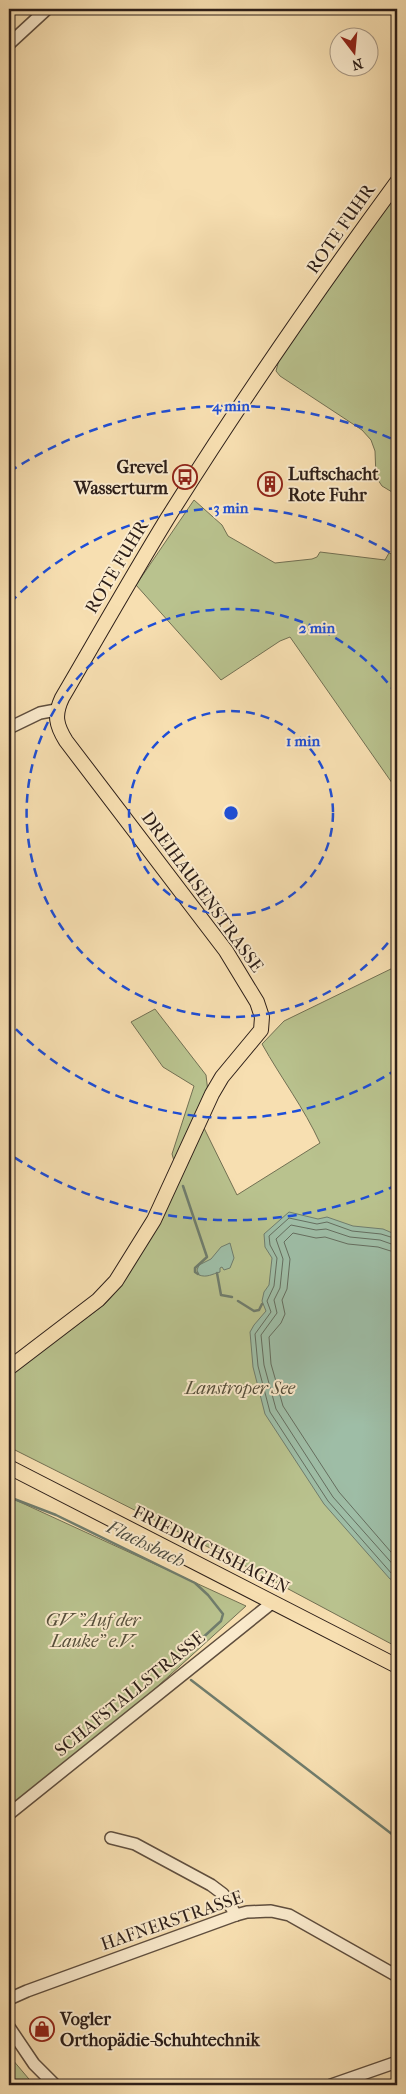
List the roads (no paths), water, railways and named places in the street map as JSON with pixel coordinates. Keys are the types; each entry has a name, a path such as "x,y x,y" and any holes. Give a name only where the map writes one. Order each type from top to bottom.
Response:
{"main road":[{"name":"ROTE FUHR","path":"56,710 137,568 201,466 339,263 397,182"},
{"name":"DREIHAUSENSTRASSE","path":"9,1368 98,1300 116,1281 154,1220 212,1094 222,1077 254,1039 263,1024 257,1002 226,951 66,741 56,723 56,710"},
{"name":"FRIEDRICHSHAGEN","path":"9,1467 397,1666"}],"street":[{"path":"9,44 47,9"},
{"path":"9,728 40,713 56,710"},
{"name":"SCHAFSTALLSTRASSE","path":"9,1814 272,1602"},
{"path":"111,1838 135,1844 211,1885 223,1894 236,1915"},
{"name":"HAFNERSTRASSE","path":"9,1999 247,1912 271,1911 288,1915 397,1976"},
{"path":"9,2027 34,2064 55,2085"},
{"path":"332,2085 397,2062"}],"water":[{"name":"Lanstroper See","path":"289,1212 318,1219 327,1217 353,1226 383,1229 397,1235 397,1580 390,1579 324,1504 265,1414 253,1367 250,1332 266,1311 262,1301 264,1292 269,1285 272,1258 265,1247 264,1234"},
{"path":"230,1243 234,1258 230,1268 224,1270 222,1267 220,1272 207,1276 199,1275 197,1270 199,1265 211,1259 221,1247"}],"waterway":[{"path":"183,1186 207,1257 195,1268 195,1272 198,1274"},
{"path":"217,1273 221,1295 232,1297"},
{"path":"238,1301 254,1311 259,1310 262,1304"},
{"name":"Flachsbach","path":"9,1497 56,1515 195,1583 208,1595 223,1614 221,1621 197,1645"},
{"name":"Flachsbach","path":"191,1680 397,1838"}],"place":[{"name":"Grevel Wasserturm","path":"185,477"},
{"name":"Luftschacht Rote Fuhr","path":"270,484"},
{"name":"Vogler Orthopädie-Schuhtechnik","path":"42,2029"}],"park label":[{"name":"GV \"Auf der Lauke\" e.V.","path":"93,1630"}]}
